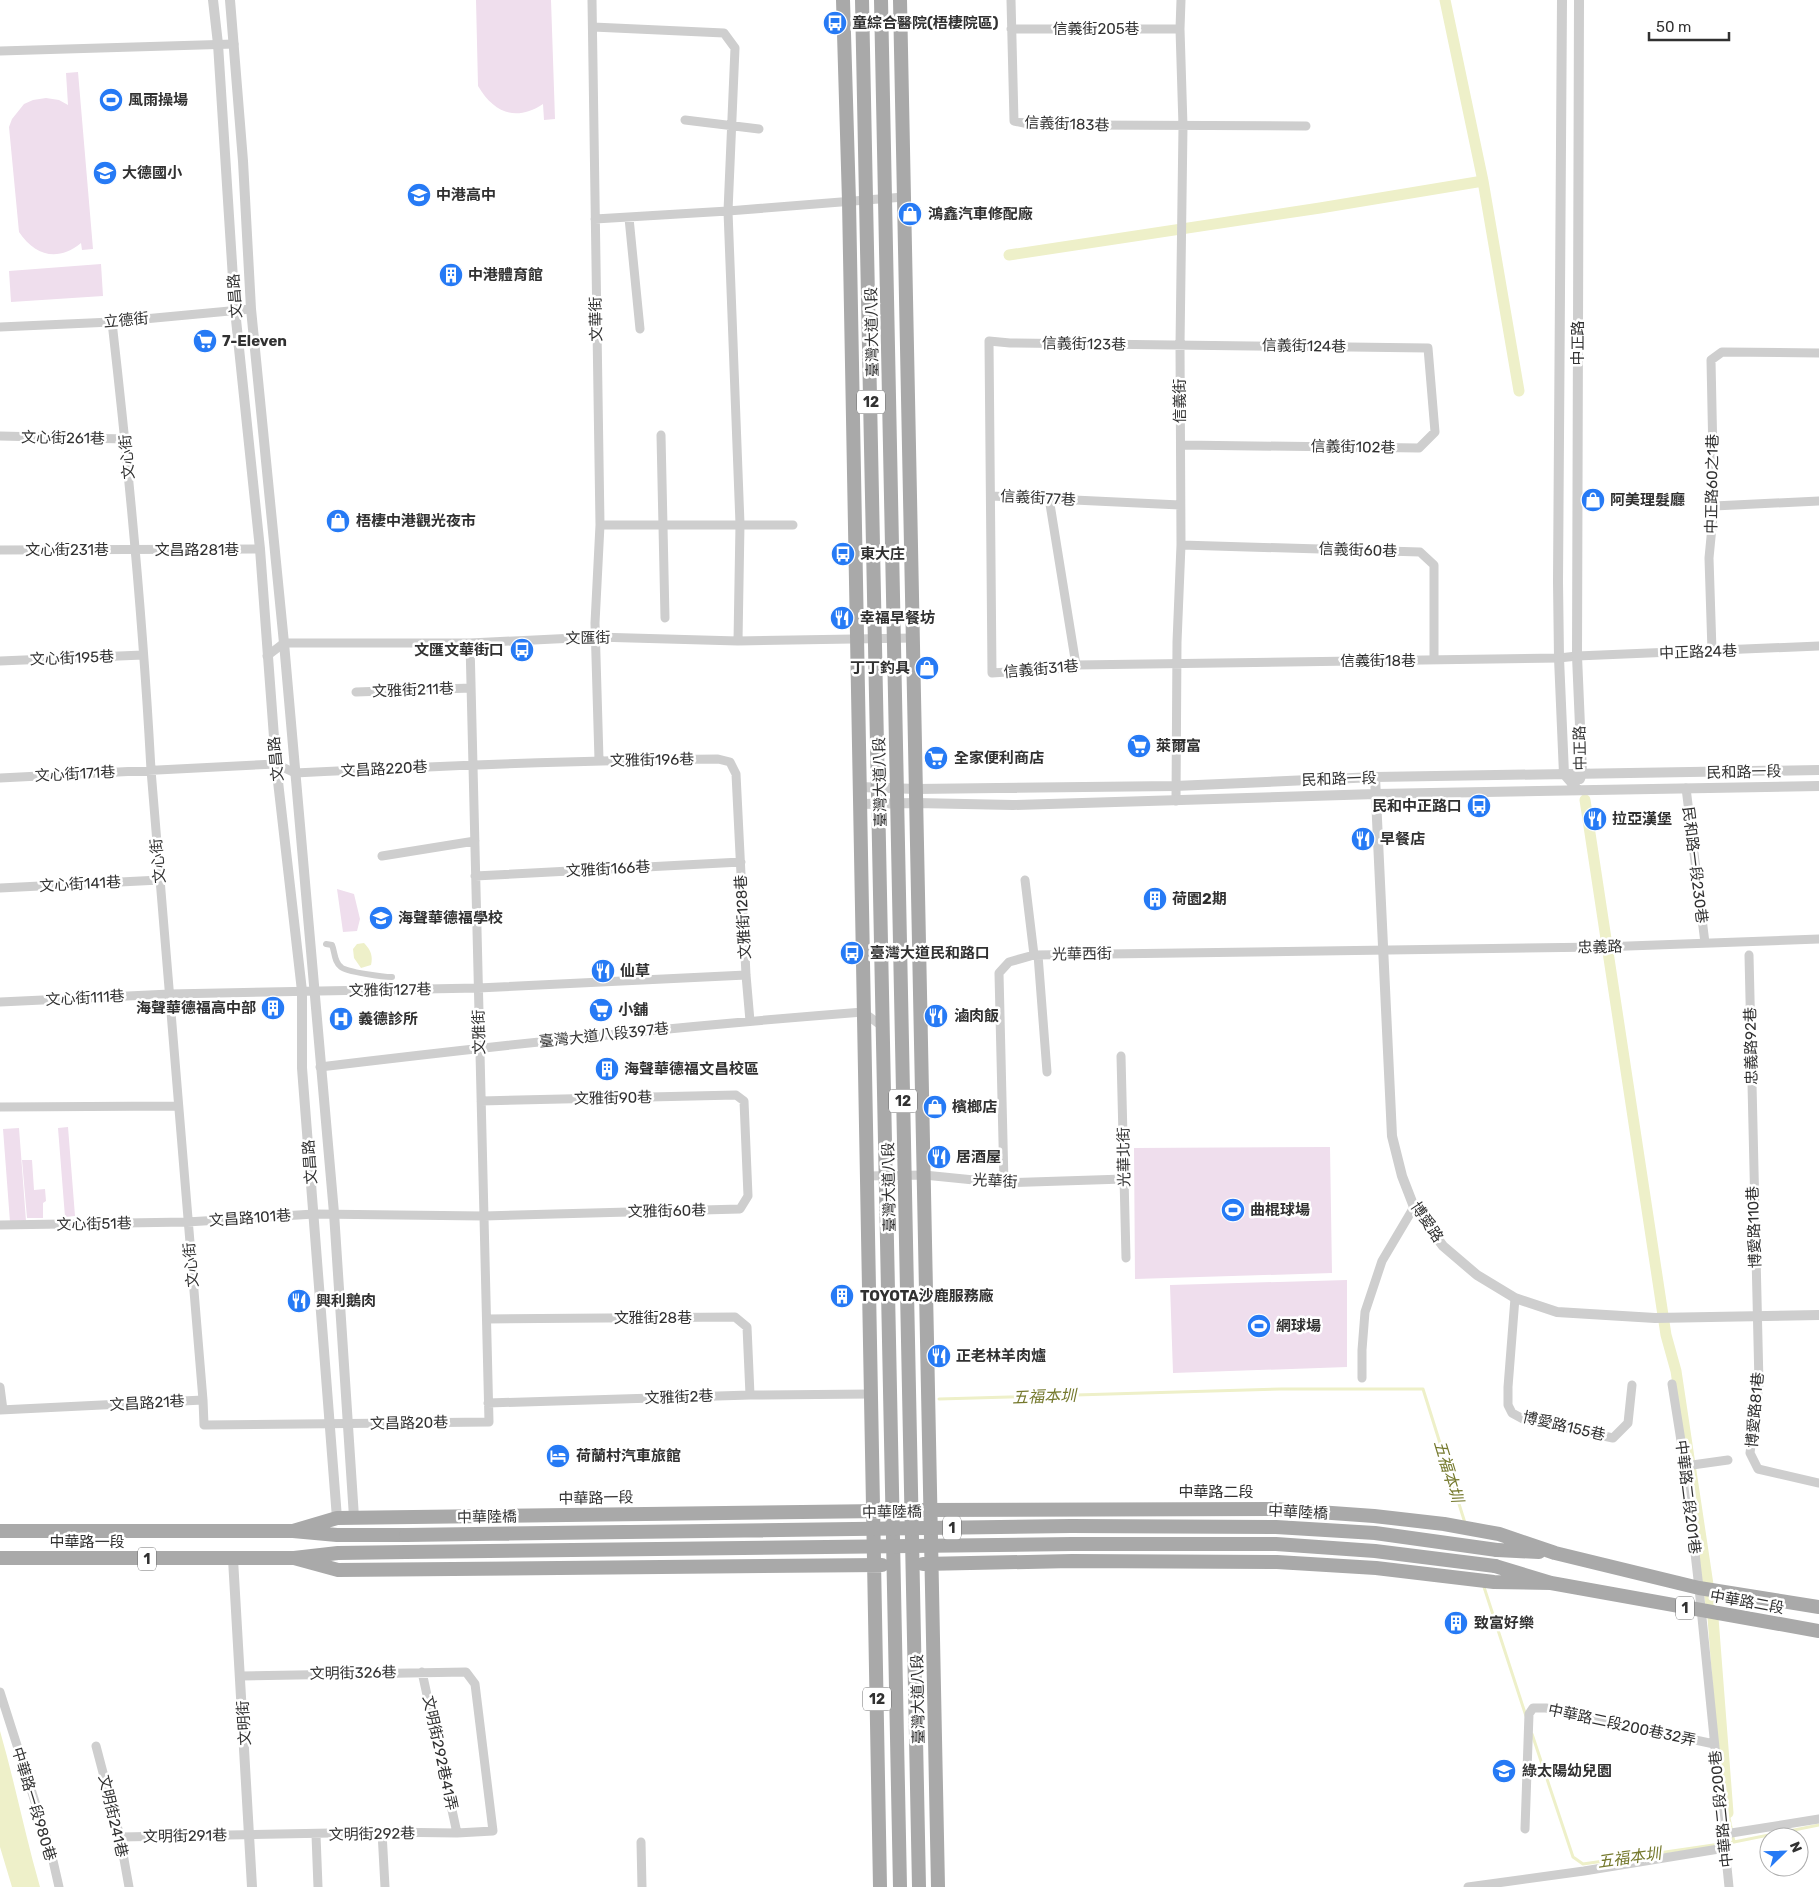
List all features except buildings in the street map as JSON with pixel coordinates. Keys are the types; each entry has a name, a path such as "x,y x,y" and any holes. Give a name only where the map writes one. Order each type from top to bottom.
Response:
{"main road":[{"name":"臺灣大道八段","path":"843,0 849,201 880,1887"},
{"name":"臺灣大道八段","path":"862,0 885,1175 919,1887"},
{"name":"臺灣大道八段","path":"881,0 904,1175 900,1887"},
{"name":"臺灣大道八段","path":"900,0 938,1887"},
{"name":"臺灣大道八段","path":"859,787 878,804"},
{"name":"中華路二段","path":"902,1511 1236,1509 1338,1513 1444,1524 1499,1534 1555,1553 1699,1588 1819,1607"},
{"name":"臺灣大道八段","path":"903,1564 930,1510"},
{"name":"臺灣大道八段","path":"873,1511 903,1564"},
{"name":"中華路一段","path":"293,1531 337,1518 354,1517 902,1511"},
{"name":"中華陸橋","path":"406,1535 1081,1526 1276,1526 1374,1533 1497,1550"},
{"name":"中華路一段","path":"0,1531 293,1531 337,1535 406,1535"},
{"name":"中華路一段","path":"0,1558 233,1559 294,1558 338,1553 406,1552 1072,1544 1267,1544 1375,1550 1495,1566"},
{"name":"中華路二段","path":"1497,1550 1555,1553"},
{"name":"中華路一段","path":"294,1558 338,1570 903,1564"},
{"name":"中華路二段","path":"903,1564 1072,1561 1277,1562 1376,1568 1494,1582 1551,1582"},
{"name":"中華路二段","path":"1495,1566 1551,1582 1701,1611 1819,1631"}],"street":[{"name":"文昌路","path":"213,0 218,44 235,310 260,549 276,764 302,992 302,1068 337,1518"},
{"name":"文昌路","path":"230,0 243,161 251,309 316,992 320,1067 334,1213 354,1517"},
{"name":"文華街","path":"592,0 600,525 596,637 599,760"},
{"path":"1011,0 1011,29"},
{"name":"信義街","path":"1176,801 1181,545 1180,345 1183,126 1181,0"},
{"name":"中正路","path":"1562,0 1559,658 1564,774 1578,790"},
{"name":"中正路","path":"1578,790 1582,773 1577,656 1579,0"},
{"path":"593,27 724,32 735,48 728,212 740,524 738,641"},
{"name":"信義街205巷","path":"1011,29 1180,29"},
{"name":"信義街183巷","path":"1011,29 1014,121 1029,124 1183,126"},
{"path":"0,51 234,44"},
{"path":"685,120 759,129"},
{"path":"1183,126 1306,126"},
{"path":"595,219 728,212 904,197"},
{"path":"629,218 640,329"},
{"name":"立德街","path":"0,327 112,322 251,309"},
{"name":"文心街","path":"112,322 135,550 187,1222 203,1400"},
{"name":"信義街123巷","path":"989,341 1180,345"},
{"name":"信義街77巷","path":"989,341 991,496 1180,505"},
{"name":"信義街124巷","path":"1180,345 1428,348"},
{"name":"信義街102巷","path":"1181,445 1419,448 1435,432 1428,348"},
{"name":"中正路60之1巷","path":"1712,651 1709,558 1714,506 1711,360 1722,352 1819,353"},
{"path":"661,435 665,618"},
{"name":"文心街261巷","path":"0,436 125,439"},
{"name":"信義街31巷","path":"991,496 992,673 1068,668 1076,665 1178,662"},
{"path":"1049,498 1076,665"},
{"path":"1714,506 1819,501"},
{"path":"600,525 793,524"},
{"name":"信義街60巷","path":"1181,545 1420,552 1434,565 1434,660"},
{"name":"文昌路281巷","path":"135,550 260,549"},
{"name":"文心街231巷","path":"0,550 135,550"},
{"name":"文匯街","path":"284,643 470,643 596,637 738,641 914,638"},
{"path":"267,656 284,643"},
{"name":"文雅街","path":"470,643 489,1422"},
{"name":"中正路24巷","path":"1577,656 1819,646"},
{"name":"文心街195巷","path":"0,661 143,655"},
{"name":"信義街18巷","path":"1178,662 1434,660 1577,656"},
{"name":"文雅街211巷","path":"356,692 471,688"},
{"name":"文雅街196巷","path":"473,764 718,759 730,762 736,774 741,862"},
{"path":"276,764 295,773"},
{"name":"文心街171巷","path":"0,778 276,764"},
{"name":"文昌路220巷","path":"295,773 473,764"},
{"name":"民和路一段","path":"859,804 897,803 916,796 1375,777 1819,770"},
{"name":"博愛路","path":"1375,777 1392,1136 1402,1176 1414,1207 1443,1246 1477,1275 1515,1298 1557,1312 1655,1318 1819,1315"},
{"name":"民和路一段","path":"859,787 897,788 916,796 1012,804 1176,801 1376,794 1819,786"},
{"name":"民和路一段230巷","path":"1686,788 1705,942"},
{"path":"382,856 474,841"},
{"name":"文雅街166巷","path":"475,876 741,862"},
{"name":"文雅街128巷","path":"478,988 746,975 741,862"},
{"name":"文心街141巷","path":"0,888 160,880"},
{"path":"1025,880 1036,955 1047,1072"},
{"name":"忠義路","path":"1382,949 1601,947 1819,939"},
{"path":"326,944 332,945 336,961 341,968 351,972 392,977"},
{"name":"光華西街","path":"1004,1183 999,973 1009,962 1036,955 1382,949"},
{"name":"忠義路92巷","path":"1749,955 1752,1138"},
{"path":"746,975 750,1021"},
{"name":"文雅街127巷","path":"302,992 478,988"},
{"name":"文心街111巷","path":"0,1002 170,994 302,992"},
{"path":"863,1012 882,1027"},
{"name":"臺灣大道八段397巷","path":"320,1067 480,1048 750,1021 863,1012"},
{"name":"光華北街","path":"1121,1056 1126,1258"},
{"name":"文雅街90巷","path":"481,1101 736,1095 744,1101"},
{"name":"文雅街60巷","path":"484,1216 740,1209 748,1196 744,1101"},
{"path":"0,1107 178,1106"},
{"name":"博愛路110巷","path":"1752,1138 1757,1316"},
{"name":"光華街","path":"866,1176 924,1174 1004,1183 1124,1179"},
{"path":"1362,1378 1365,1312 1382,1261 1414,1207"},
{"name":"文昌路101巷","path":"187,1222 334,1213 484,1216"},
{"name":"文心街51巷","path":"0,1225 187,1222"},
{"name":"博愛路155巷","path":"1515,1298 1508,1387 1508,1405 1512,1413 1523,1419 1612,1438 1628,1423 1632,1385"},
{"name":"博愛路81巷","path":"1757,1316 1758,1384 1750,1453 1758,1470 1819,1483"},
{"name":"文雅街28巷","path":"487,1319 735,1317 747,1327 750,1395"},
{"name":"中華路二段201巷","path":"1672,1384 1685,1466 1701,1611"},
{"path":"0,1387 1,1410"},
{"name":"文雅街2巷","path":"488,1403 750,1395 871,1394"},
{"name":"文昌路21巷","path":"1,1410 203,1400 204,1425 329,1425"},
{"name":"文昌路20巷","path":"329,1425 349,1423 489,1422"},
{"path":"1685,1466 1728,1460"},
{"name":"文明街","path":"233,1559 252,1887"},
{"name":"中華路二段200巷","path":"1701,1611 1729,1887"},
{"name":"文明街292巷41弄","path":"422,1672 457,1833"},
{"name":"文明街326巷","path":"241,1676 466,1672 475,1684 493,1831"},
{"name":"中華路一段980巷","path":"0,1692 51,1852 59,1887"},
{"name":"中華路二段200巷32弄","path":"1525,1829 1529,1714 1533,1708 1546,1708 1714,1744"},
{"name":"文明街241巷","path":"96,1746 120,1837 129,1887"},
{"path":"1725,1834 1819,1819"},
{"name":"文明街292巷","path":"250,1835 493,1831"},
{"path":"382,1832 385,1887"},
{"path":"316,1834 318,1887"},
{"name":"文明街291巷","path":"120,1837 250,1835"},
{"path":"641,1842 642,1887"},
{"path":"1468,1887 1584,1871 1724,1848"}],"shaded area":[{"path":"476,0 551,0 555,119 544,120 543,104 524,113 506,112 491,103 478,86"},
{"path":"78,72 93,249 82,250 81,243 64,253 47,254 32,247 19,232 9,127 12,119 24,104 33,100 46,98 59,100 68,105 66,73"},
{"path":"101,264 103,296 11,302 9,271"},
{"path":"337,889 354,894 360,919 357,931 343,932"},
{"path":"364,943 371,953 372,962 371,965 361,968 354,958 353,949 357,944"},
{"path":"68,1127 75,1216 65,1217 58,1128"},
{"path":"19,1128 26,1221 10,1222 3,1129"},
{"name":"曲棍球場","path":"1330,1147 1332,1273 1135,1279 1134,1148"},
{"path":"22,1160 32,1160 34,1190 45,1189 46,1201 43,1203 43,1218 27,1218"},
{"name":"網球場","path":"1347,1280 1347,1367 1173,1373 1170,1285"},
{"path":"0,1731 40,1887 12,1887 0,1847"}],"waterway":[{"path":"1445,0 1483,181 1519,391"},
{"path":"1009,255 1320,208 1483,181"},
{"path":"1585,800 1666,1335 1676,1371 1713,1618 1728,1813"},
{"name":"五福本圳","path":"939,1399 1281,1389 1423,1389 1465,1523"},
{"name":"五福本圳","path":"1483,1584 1526,1716"},
{"name":"五福本圳","path":"1532,1734 1573,1857 1583,1864 1734,1842"},
{"path":"1728,1813 1734,1842 1819,1825"}],"place":[{"name":"童綜合醫院(梧棲院區)","path":"835,23"},
{"name":"風雨操場","path":"111,100"},
{"name":"大德國小","path":"105,173"},
{"name":"中港高中","path":"419,195"},
{"name":"鴻鑫汽車修配廠","path":"910,214"},
{"name":"中港體育館","path":"451,275"},
{"name":"7-Eleven","path":"205,341"},
{"name":"阿美理髮廳","path":"1593,500"},
{"name":"梧棲中港觀光夜市","path":"338,521"},
{"name":"東大庄","path":"843,554"},
{"name":"幸福早餐坊","path":"842,618"},
{"name":"文匯文華街口","path":"522,650"},
{"name":"丁丁釣具","path":"927,668"},
{"name":"萊爾富","path":"1139,746"},
{"name":"全家便利商店","path":"936,758"},
{"name":"民和中正路口","path":"1479,806"},
{"name":"拉亞漢堡","path":"1595,819"},
{"name":"早餐店","path":"1363,839"},
{"name":"荷園2期","path":"1155,899"},
{"name":"海聲華德福學校","path":"381,918"},
{"name":"臺灣大道民和路口","path":"852,953"},
{"name":"仙草","path":"603,971"},
{"name":"海聲華德福高中部","path":"273,1008"},
{"name":"小舖","path":"601,1010"},
{"name":"滷肉飯","path":"936,1016"},
{"name":"義德診所","path":"341,1019"},
{"name":"海聲華德福文昌校區","path":"607,1069"},
{"name":"檳榔店","path":"935,1107"},
{"name":"居酒屋","path":"939,1157"},
{"name":"曲棍球場","path":"1233,1210"},
{"name":"TOYOTA沙鹿服務廠","path":"842,1296"},
{"name":"興利鵝肉","path":"299,1301"},
{"name":"網球場","path":"1259,1326"},
{"name":"正老林羊肉爐","path":"939,1356"},
{"name":"荷蘭村汽車旅館","path":"558,1456"},
{"name":"致富好樂","path":"1456,1623"},
{"name":"綠太陽幼兒園","path":"1504,1771"}]}
